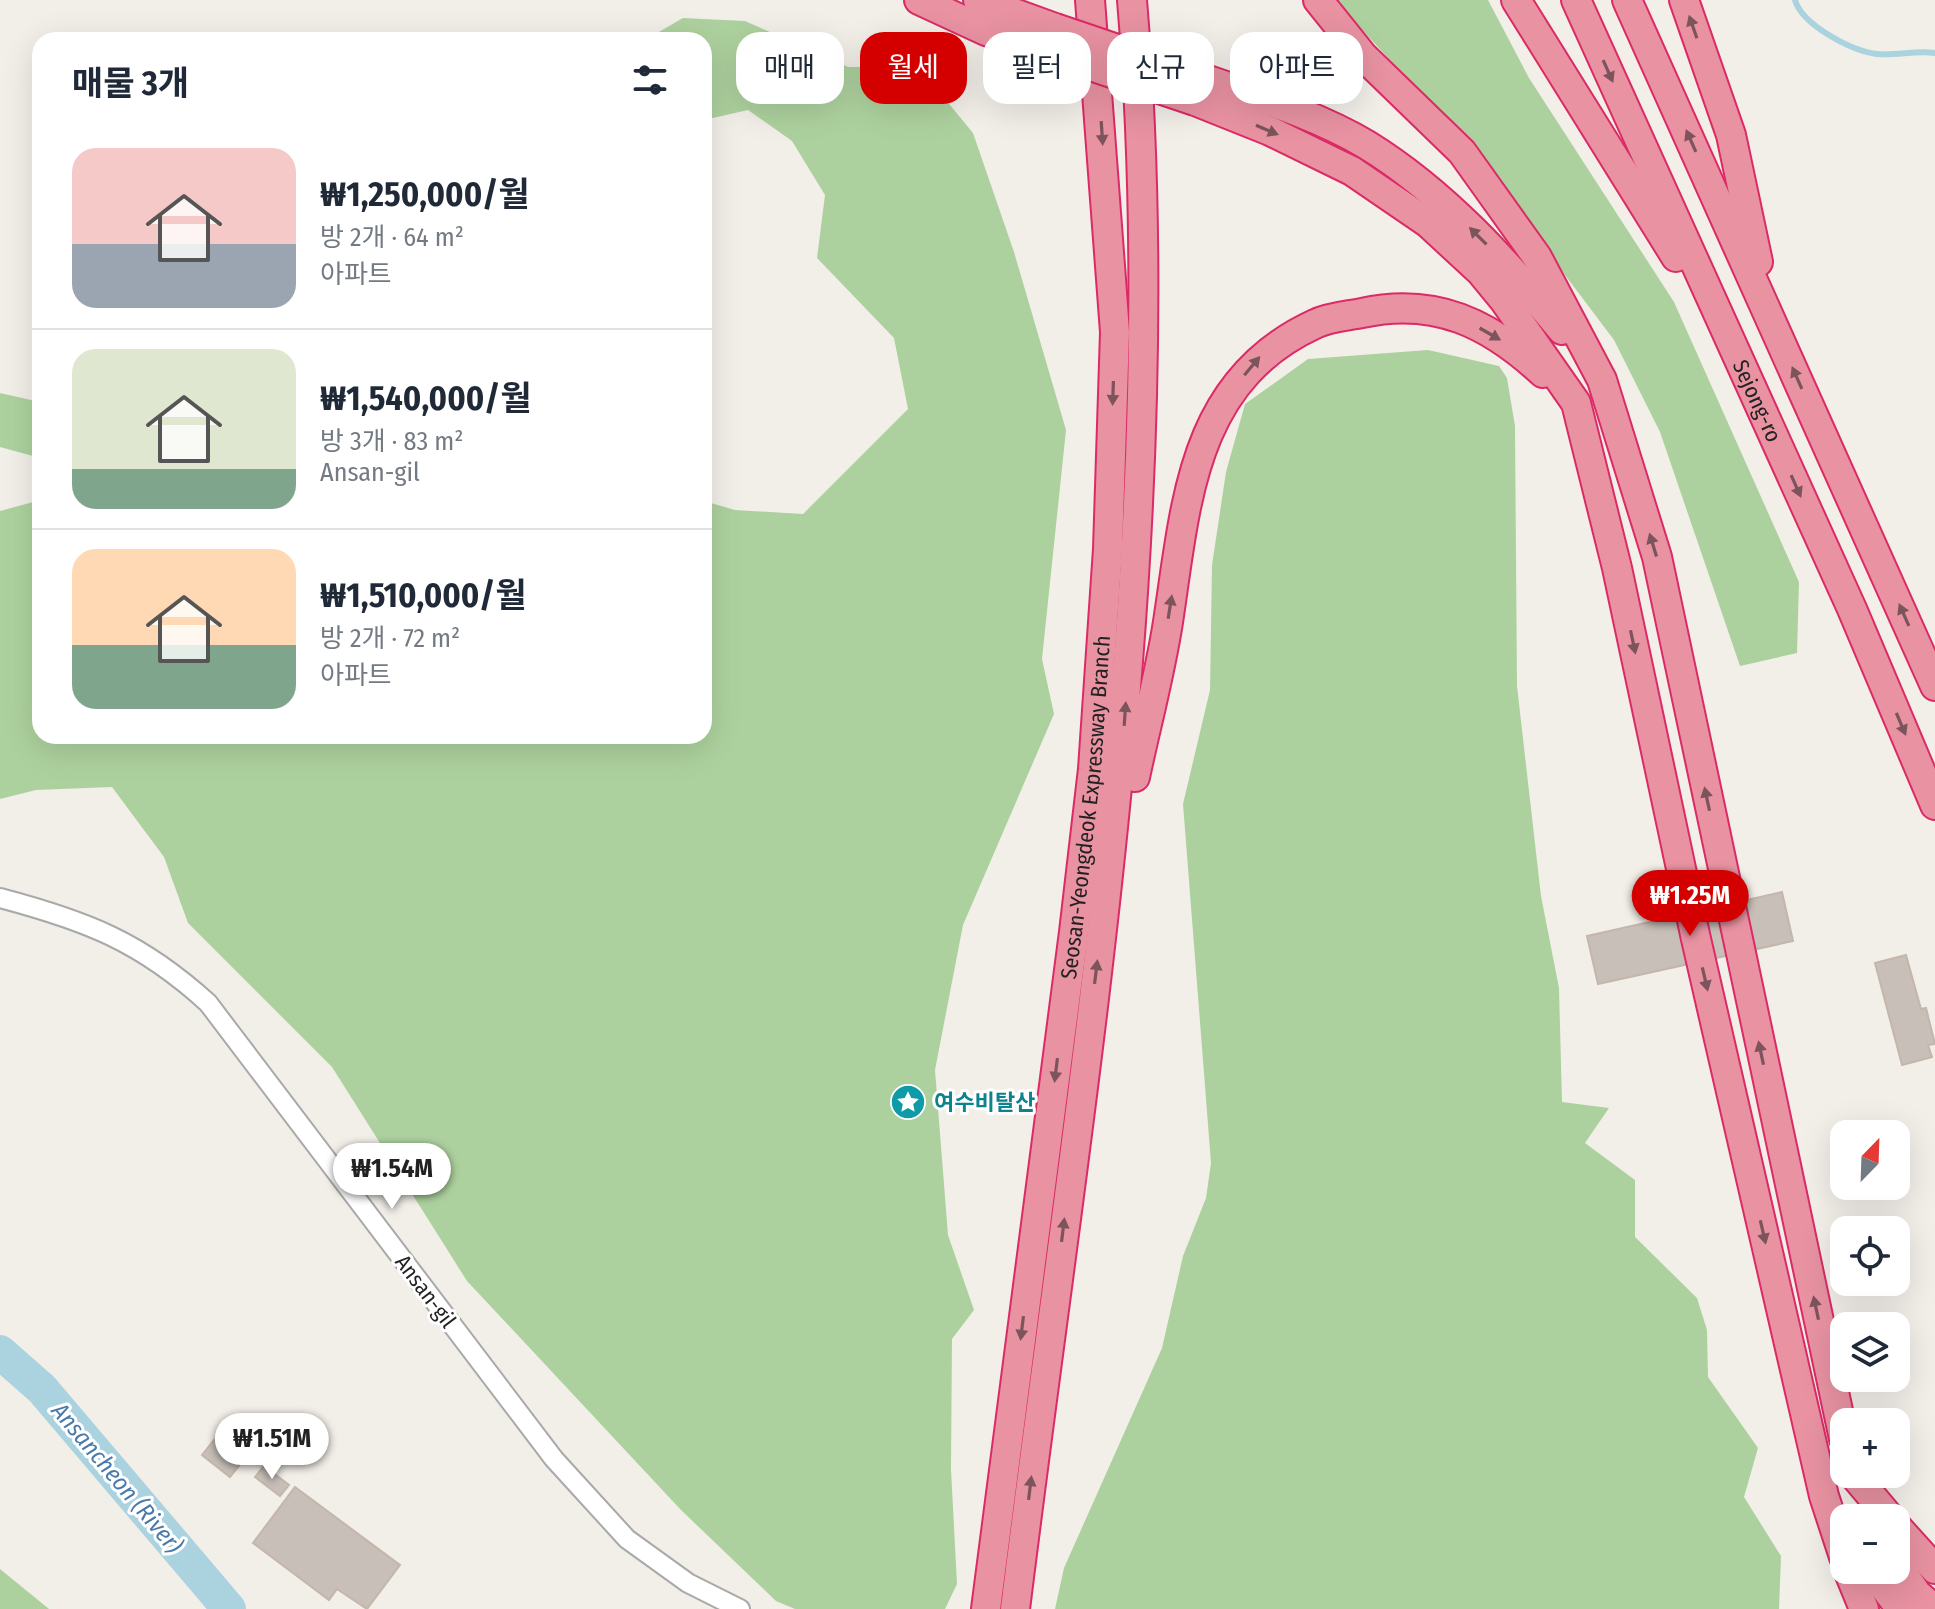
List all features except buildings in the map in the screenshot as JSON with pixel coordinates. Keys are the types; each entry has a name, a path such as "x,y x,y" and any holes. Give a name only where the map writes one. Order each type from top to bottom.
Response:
{"highway":[{"path":"919,0 993,32"},
{"path":"978,0 1036,32"},
{"name":"Seosan-Yeongdeok Expressway Branch","path":"986,1609 1093,769 1108,549 1115,332 1090,0"},
{"name":"Seosan-Yeongdeok Expressway Branch","path":"1015,1609 1123,752 1137,545 1145,325 1139,86 1132,0"},
{"path":"1318,0 1363,56 1462,152 1537,257 1602,380 1657,557 1837,1408"},
{"path":"1516,0 1733,347"},
{"name":"Sejong-ro","path":"1576,0 1852,609 1935,805"},
{"name":"Sejong-ro","path":"1627,0 1935,686"},
{"path":"1684,0 1731,135 1770,318"},
{"path":"1214,93 1310,117 1366,145 1425,188 1477,234 1530,290 1602,380"},
{"path":"1214,100 1352,171 1428,223 1481,272 1576,403 1617,568 1696,939 1830,1514"},
{"path":"1102,930 1165,639 1189,484 1212,417 1259,357 1317,323 1387,308 1432,308 1485,330 1523,354 1576,403"},
{"path":"1865,1488 1878,1504"},
{"path":"1824,1496 1830,1506"},
{"path":"1910,1541 1935,1569"},
{"path":"1854,1584 1864,1609"},
{"path":"1882,1584 1901,1609"},
{"path":"1910,1584 1934,1609"}],"street":[{"name":"Ansan-gil","path":"0,898 67,915 128,942 171,970 208,1003 554,1459 627,1539 688,1583 740,1609"}],"green space":[{"path":"1335,0 1488,0 1529,78 1674,302 1799,582 1797,653 1740,666 1660,432 1614,340 1464,141"},
{"path":"683,18 745,21 770,32 736,32 736,104 844,104 844,65 860,67 860,104 949,104 973,133 1014,252 1066,430 1042,659 1054,714 963,925 935,1070 948,1235 974,1310 952,1339 951,1469 957,1584 945,1609 795,1609 776,1601 681,1510 467,1281 332,1067 188,923 164,857 112,787 36,790 0,799 0,511 32,502 32,744 712,744 712,503 735,510 803,514 908,409 894,338 817,258 825,195 792,141 748,110 712,118 712,32 659,32"},
{"path":"1428,350 1499,366 1507,378 1515,426 1517,686 1541,896 1559,988 1562,1102 1609,1108 1585,1143 1635,1180 1635,1237 1697,1298 1707,1330 1708,1377 1758,1448 1744,1497 1781,1556 1779,1609 1055,1609 1064,1568 1162,1348 1183,1256 1206,1198 1211,1163 1183,804 1210,690 1212,565 1226,472 1245,404 1308,359"},
{"path":"0,393 32,400 32,456 0,447"},
{"path":"0,1569 49,1609 0,1609"}],"waterway":[{"path":"1795,0 1807,19 1855,48 1877,54 1935,53"},
{"name":"Ansancheon (River)","path":"0,1352 42,1389 229,1609"}],"place":[{"name":"여수비탈산","path":"908,1102"}]}
